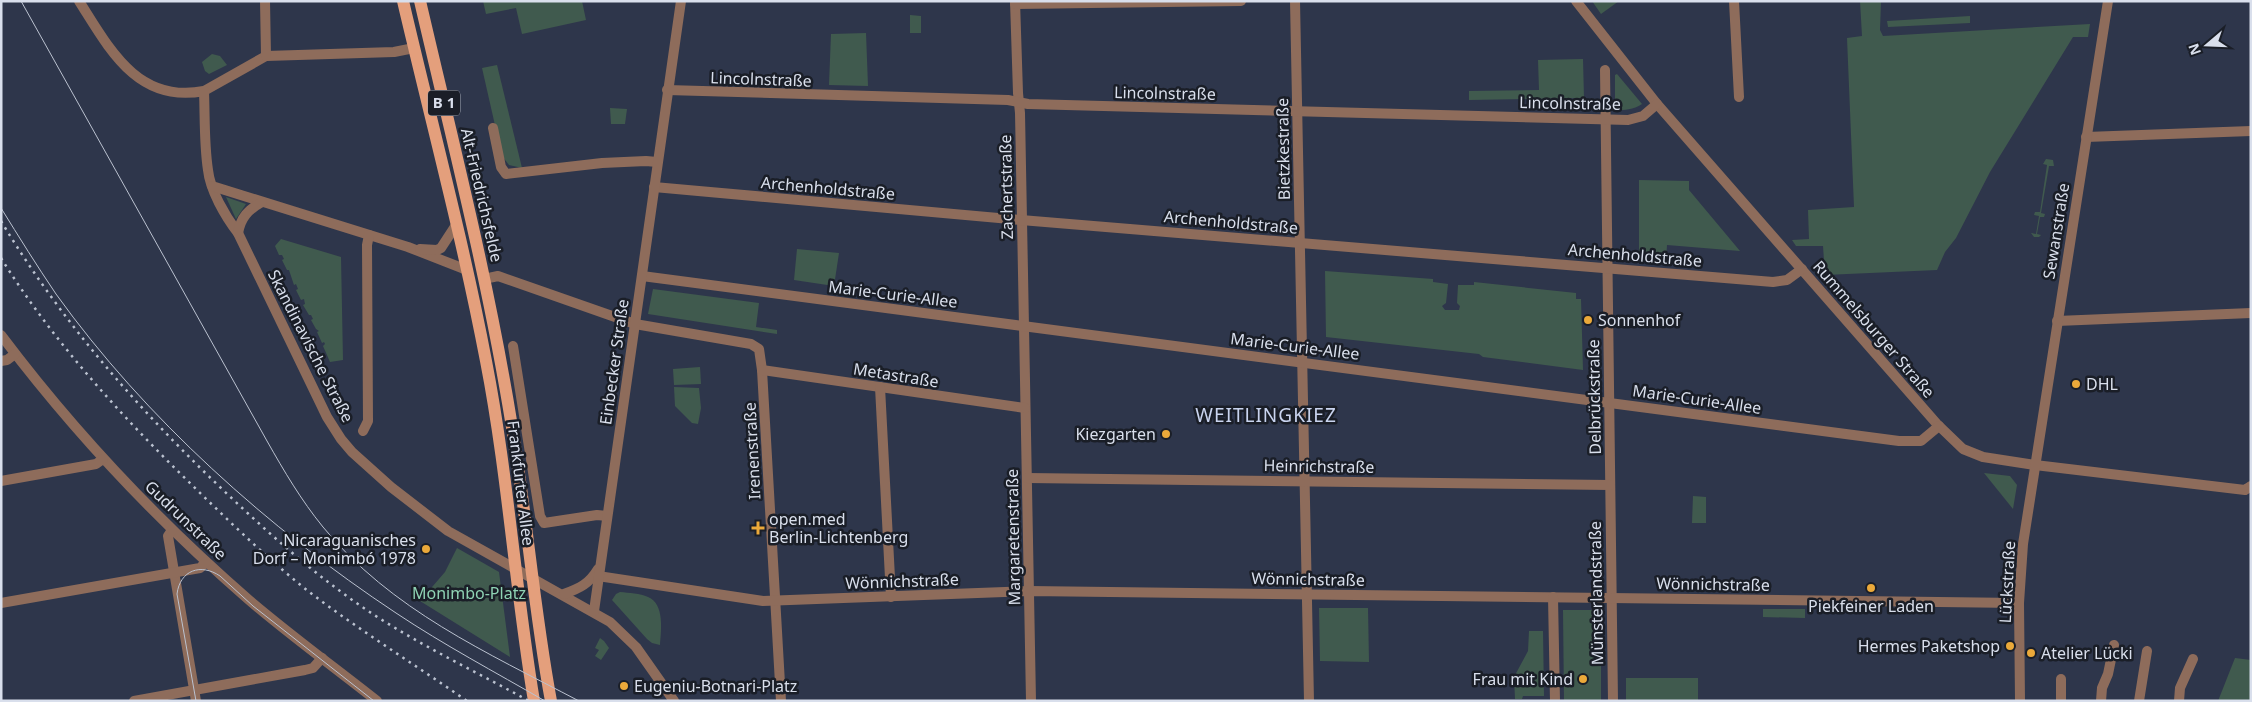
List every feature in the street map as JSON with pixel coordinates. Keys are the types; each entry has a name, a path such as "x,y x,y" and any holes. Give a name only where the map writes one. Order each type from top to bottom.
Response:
{"main road":[{"name":"Alt-Friedrichsfelde","path":"403,1 467,270"},
{"name":"Alt-Friedrichsfelde","path":"420,1 484,279"},
{"name":"Frankfurter Allee","path":"467,270 494,404 534,701"},
{"name":"Frankfurter Allee","path":"484,279 512,426 535,600 551,701"}],"street":[{"path":"79,1 117,59 131,73 144,82 166,90 193,93 204,91 266,56 394,52 414,48"},
{"path":"265,1 266,56"},
{"name":"Einbecker Straße","path":"594,611 681,1"},
{"path":"1015,3 1241,1"},
{"name":"Bietzkestraße","path":"1295,1 1309,701"},
{"name":"Rummelsburger Straße","path":"1576,1 1657,104 1939,426 1966,452 2035,466 2246,490 2251,486"},
{"path":"1734,1 1739,96"},
{"name":"Sewanstraße","path":"2035,466 2108,1"},
{"name":"Zachertstraße","path":"1015,3 1019,103 1024,372"},
{"name":"Delbrückstraße","path":"1605,70 1610,485"},
{"name":"Lincolnstraße","path":"668,90 1008,100 1028,104 1628,120 1643,116 1657,104"},
{"name":"Skandinavische Straße","path":"204,91 208,170 212,186 238,233 328,417 341,439 352,452 391,487 448,531 485,553 594,611 624,633 674,701"},
{"path":"492,128 501,167 506,174 602,163 657,162"},
{"path":"2086,138 2251,131"},
{"path":"212,186 414,249 467,270"},
{"name":"Archenholdstraße","path":"654,187 1021,220 1773,282 1787,280 1802,269"},
{"path":"238,233 240,221 245,214 262,202"},
{"path":"414,249 437,250 441,248 456,225"},
{"path":"363,431 368,421 367,245 369,235"},
{"path":"484,279 498,276 635,324"},
{"name":"Marie-Curie-Allee","path":"642,276 1904,442 1921,441 1939,426"},
{"path":"2057,321 2251,312"},
{"name":"Irenenstraße","path":"635,324 751,344 759,349 762,370 781,701"},
{"name":"Gudrunstraße","path":"1,335 103,459 172,530 262,611 377,701"},
{"name":"Frankfurter Allee","path":"513,346 540,516 544,523 597,515 607,516"},
{"path":"1,361 7,360 16,354"},
{"name":"Metastraße","path":"762,370 1025,408"},
{"name":"Margaretenstraße","path":"1024,372 1031,701"},
{"path":"880,387 892,597"},
{"path":"1,481 96,464 103,459"},
{"name":"Lückstraße","path":"2020,701 2020,602 2023,544 2035,466"},
{"name":"Heinrichstraße","path":"1027,478 1610,485"},
{"name":"Münsterlandstraße","path":"1610,485 1613,701"},
{"path":"172,530 168,536 173,573 195,696"},
{"path":"1,603 200,568 206,562"},
{"name":"Einbecker Straße","path":"564,594 584,586 599,571"},
{"name":"Wönnichstraße","path":"599,571 763,601 1029,591 2020,602"},
{"path":"1553,596 1555,701"},
{"path":"2101,701 2102,688 2108,674 2114,645"},
{"path":"2138,701 2147,651"},
{"path":"134,701 195,696 313,668 322,658"},
{"path":"2179,701 2180,688 2192,659"},
{"path":"2061,679 2061,701"}],"green space":[{"path":"483,1 582,1 586,20 522,34 516,8 486,14"},
{"path":"1592,1 1619,1 1601,14"},
{"path":"1860,1 1881,1 1880,30 1883,36 2090,24 2088,37 2073,37 1990,172 1956,238 1945,252 1937,270 1825,275 1823,246 1796,246 1792,240 1809,239 1808,210 1854,207 1847,38 1862,36"},
{"path":"910,15 921,16 921,33 910,33"},
{"path":"1970,16 1970,23 1888,27 1887,21"},
{"path":"866,33 868,86 829,85 831,34"},
{"path":"212,54 220,56 227,65 209,74 205,71 202,62"},
{"path":"1583,59 1584,98 1469,100 1469,91 1539,90 1538,60"},
{"path":"497,65 522,168 509,165 502,156 482,68"},
{"path":"1617,74 1642,104 1632,109 1615,110 1615,75"},
{"path":"610,108 627,109 625,124 611,124"},
{"path":"2046,159 2053,160 2054,166 2049,166 2041,213 2045,214 2044,217 2040,217 2037,234 2041,235 2034,237 2031,233 2036,234 2039,216 2034,215 2035,212 2040,212 2047,165 2043,164"},
{"path":"1639,180 1689,181 1689,190 1740,251 1667,245 1666,261 1639,259"},
{"path":"226,197 246,204 236,219"},
{"path":"281,239 341,257 343,360 330,362 323,346 325,344 324,342 322,343 317,332 319,331 311,320 313,319 311,315 309,315 303,305 305,304 304,299 301,300 296,290 298,289 296,284 294,285 289,270 287,270 282,260 284,259 282,255 279,255 275,246"},
{"path":"797,249 839,253 834,286 794,280"},
{"path":"1325,271 1433,279 1433,282 1448,284 1446,303 1442,306 1445,310 1459,310 1460,306 1457,303 1458,285 1474,285 1474,282 1576,293 1576,299 1581,299 1583,370 1483,357 1479,354 1326,337"},
{"path":"653,289 759,303 756,327 777,330 777,334 648,314"},
{"path":"700,367 701,384 674,385 673,369"},
{"path":"674,387 699,388 701,408 698,424 692,423 675,406"},
{"path":"1984,473 2010,476 2017,485 2013,509"},
{"path":"1693,496 1706,497 1706,523 1692,523"},
{"name":"Monimbo-Platz","path":"457,548 499,572 510,657 420,601 445,572"},
{"path":"620,592 648,597 657,605 661,618 660,645 652,643 647,639 612,600"},
{"path":"1319,608 1368,608 1369,662 1320,661"},
{"path":"1763,609 1805,609 1805,618 1763,617"},
{"path":"1563,610 1601,610 1601,701 1564,701"},
{"path":"1529,631 1543,631 1544,696 1523,696 1522,699 1515,699 1514,677 1528,651"},
{"path":"600,638 609,648 601,660 595,656 599,650 595,648"},
{"path":"2235,658 2251,660 2251,701 2218,701"},
{"path":"1626,678 1698,678 1698,701 1626,700"}],"tram line":[{"path":"21,1 273,452 315,517 350,556 409,606 475,646 579,701"},
{"path":"1,208 56,294 91,340 169,427 256,508 302,545 396,613 545,701"},
{"path":"196,701 177,594 182,579 192,571 199,570 206,570 220,576 253,606 374,701"}],"railway":[{"path":"1,221 49,294 102,362 160,427 254,519 320,576 376,616 418,642 529,701"},
{"path":"1,258 44,320 91,379 143,435 237,528 308,591 467,701"}],"place":[{"name":"Sonnenhof","path":"1588,320"},
{"name":"DHL","path":"2076,384"},
{"name":"Kiezgarten","path":"1166,434"},
{"name":"open.med Berlin-Lichtenberg","path":"758,528"},
{"name":"Nicaraguanisches Dorf – Monimbó 1978","path":"426,549"},
{"name":"Piekfeiner Laden","path":"1871,588"},
{"name":"Hermes Paketshop","path":"2010,646"},
{"name":"Atelier Lücki","path":"2031,653"},
{"name":"Frau mit Kind","path":"1583,679"},
{"name":"Eugeniu-Botnari-Platz","path":"624,686"}],"district":[{"name":"WEITLINGKIEZ","path":"1266,415"}]}
